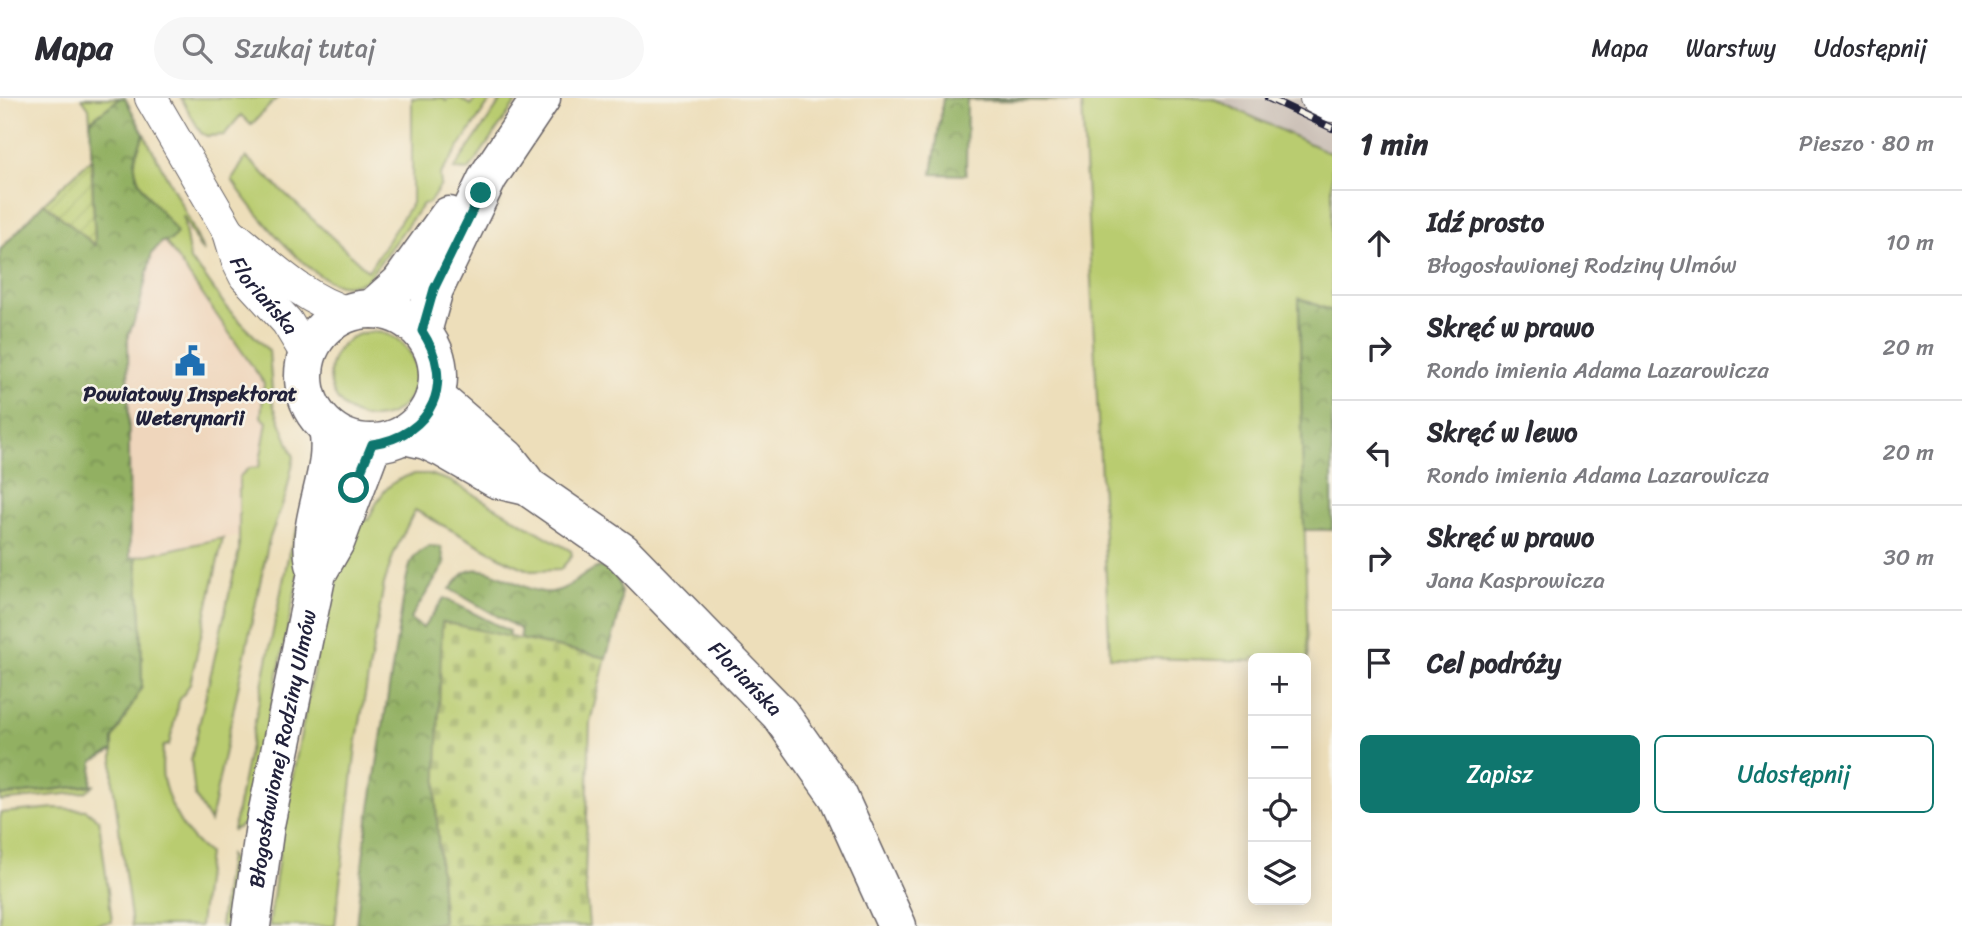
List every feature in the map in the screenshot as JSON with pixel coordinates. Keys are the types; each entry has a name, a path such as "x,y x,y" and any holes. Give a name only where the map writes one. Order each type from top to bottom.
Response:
{"main road":[{"path":"422,331 434,289 488,177 541,98"},
{"path":"360,311 390,312 422,331 432,346 439,380 428,412 418,425 388,439 356,442 328,428 309,402 303,371 313,342 335,319 360,311 400,284 450,215 473,189 488,177"},
{"name":"Floriańska","path":"435,397 506,458 527,486 622,552 780,713 838,796 897,926"},
{"name":"Błogosławionej Rodziny Ulmów","path":"251,926 265,825 317,573 314,537 331,453 328,428"},
{"name":"Floriańska","path":"388,439 426,440 497,479 527,486"},
{"name":"Błogosławionej Rodziny Ulmów","path":"317,573 388,439"}],"street":[{"name":"Floriańska","path":"151,98 229,232 305,294 330,307 360,311"},
{"path":"1316,98 1332,106"},
{"name":"Floriańska","path":"229,232 237,262 245,276 287,322 307,355"}],"shaded area":[{"path":"1212,98 1303,98 1332,112 1332,154"},
{"path":"165,241 264,383 261,417 269,422 248,534 130,558 128,336 138,312 152,253"}],"green space":[{"path":"82,98 120,98 90,121 89,108"},
{"path":"120,98 125,98 144,134 137,151 135,171 144,190 177,233 171,240 162,242 152,253 138,312 128,336 130,558 136,557 141,618 142,687 113,739 113,750 93,761 91,785 0,796 0,250 44,203 95,245 90,121"},
{"path":"181,98 277,98 251,125 241,115 224,135 207,136 201,133"},
{"path":"412,98 442,98 446,101 448,98 459,98 471,105 476,98 492,98 440,175 441,185 429,203 423,204 366,281 340,285 327,280 296,256 232,180 246,157 368,271 412,203"},
{"path":"503,98 519,98 469,170 454,169"},
{"path":"943,98 1051,98 1051,101 967,100 966,175 932,174"},
{"path":"1051,98 1212,98 1332,154 1332,311 1299,299 1308,653 1248,653 1248,661 1110,657 1082,102 1051,101"},
{"path":"144,134 204,252 183,216 190,261 203,274 227,308 269,351 273,404 294,457 286,495 269,540 210,822 195,796 191,760 239,551 239,477 249,468 259,467 267,422 261,417 264,383 165,241 171,240 173,227 142,187 135,169 136,154"},
{"path":"91,159 95,245 44,203"},
{"path":"1299,298 1332,311 1332,530 1304,530"},
{"path":"373,332 390,335 404,344 413,358 416,375 413,392 404,406 390,415 373,418 356,415 342,406 333,392 330,375 333,358 342,344 356,335"},
{"path":"415,474 429,474 450,481 571,551 572,556 560,570 531,571 415,510 394,553 384,584 356,746 335,926 269,926 284,820 329,592 356,517 368,520 376,503 391,484"},
{"path":"305,509 296,588 247,823 233,830 289,552"},
{"path":"223,538 190,684 179,701 169,745 163,746 162,775 170,800 185,829 208,853 200,926 132,926 113,783 113,739 142,686 141,618 136,557"},
{"path":"430,546 441,547 445,564 410,619 423,628 444,598 509,631 508,637 443,622 436,801 443,923 427,926 356,926 365,840 406,581 413,559"},
{"path":"600,567 612,573 621,593 617,621 606,658 521,639 520,629 450,589 465,573 484,570 530,589 552,592"},
{"path":"442,622 606,658 590,722 585,879 589,926 427,926 443,922 436,801"},
{"path":"95,785 85,792 0,801 0,796"},
{"path":"55,808 86,810 99,820 112,922 80,926 0,926 0,813"},
{"path":"229,855 241,870 235,926 220,926"}],"railway":[{"path":"1268,98 1332,128"}],"place":[{"name":"Powiatowy Inspektorat Weterynarii","path":"190,361"}],"route":[{"path":"354,488 372,444 404,435 418,425 435,397 439,380 437,363 432,346 422,331 441,272 481,193"}]}
